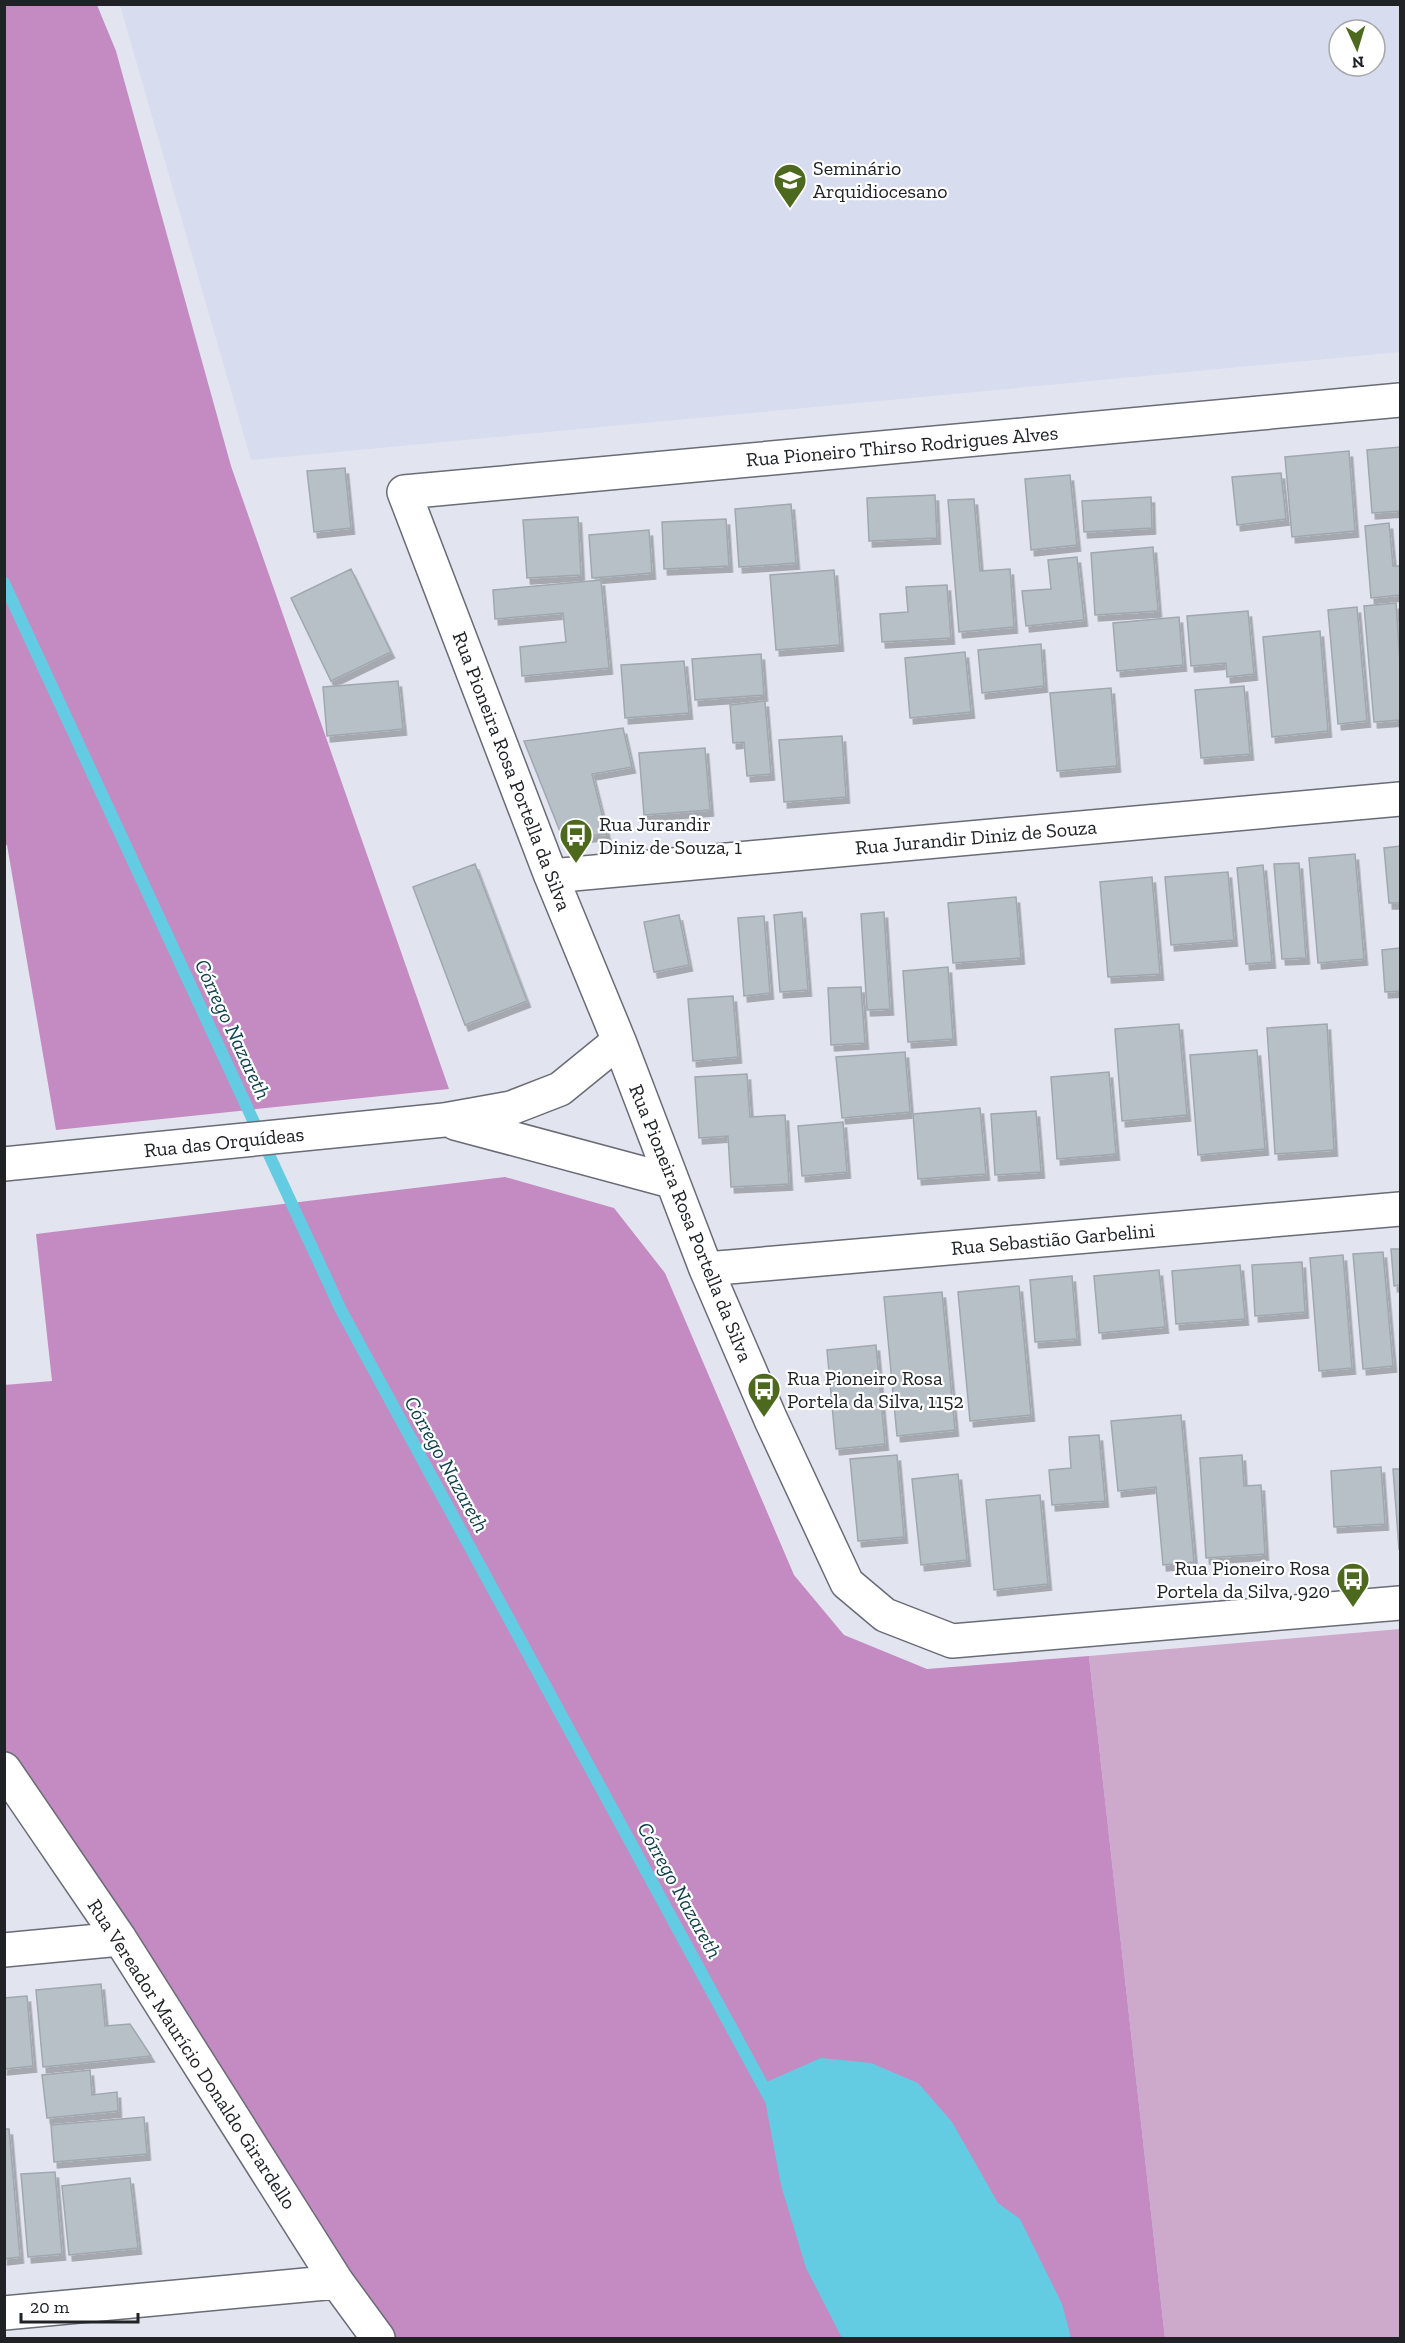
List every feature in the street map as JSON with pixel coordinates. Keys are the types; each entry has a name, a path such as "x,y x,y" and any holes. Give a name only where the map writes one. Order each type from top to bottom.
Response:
{"street":[{"name":"Rua Pioneiro Thirso Rodrigues Alves","path":"404,492 1401,400"},
{"name":"Rua Pioneira Rosa Portella da Silva","path":"404,492 551,876 620,1041 706,1269 771,1420 847,1584 885,1615 952,1641 1401,1604"},
{"name":"Rua Jurandir Diniz de Souza","path":"551,876 1401,799"},
{"name":"Rua das Orquídeas","path":"4,1164 444,1120 512,1108 560,1089 620,1041"},
{"name":"Rua das Orquídeas","path":"444,1120 671,1181"},
{"name":"Rua Sebastião Garbelini","path":"706,1269 1401,1209"},
{"name":"Rua Vereador Maurício Donaldo Girardello","path":"4,1769 120,1939 337,2282 378,2338"},
{"path":"4,1950 120,1939"},
{"path":"4,2313 337,2282"}],"shaded area":[{"path":"5,4 97,5 116,51 231,466 449,1089 56,1130 7,845 4,845"},
{"name":"Seminário Arquidiocesano","path":"120,5 1400,5 1400,352 251,460"},
{"path":"505,1177 614,1208 665,1273 794,1575 844,1635 927,1669 1089,1656 1165,2338 385,2338 5,1769 4,1385 52,1381 36,1234"},
{"path":"1400,1629 1400,2338 1165,2338 1089,1656"}],"water":[{"path":"821,2058 871,2063 918,2083 952,2122 998,2203 1020,2219 1062,2304 1071,2338 842,2338 806,2268 781,2185 762,2084"}],"building":[{"path":"1400,447 1400,511 1372,513 1367,450"},
{"path":"1349,451 1355,531 1292,537 1285,457"},
{"path":"345,468 351,528 314,532 307,471"},
{"path":"1281,473 1286,519 1237,525 1232,477"},
{"path":"1070,475 1077,545 1031,550 1025,479"},
{"path":"935,495 937,538 869,541 867,498"},
{"path":"1151,497 1152,528 1084,532 1082,501"},
{"path":"974,499 980,571 1010,569 1014,627 959,632 948,500"},
{"path":"791,504 796,563 739,567 735,509"},
{"path":"578,517 581,575 527,578 523,520"},
{"path":"726,519 729,566 664,569 662,522"},
{"path":"1389,523 1393,566 1400,566 1400,595 1371,598 1365,526"},
{"path":"649,530 652,573 592,578 589,535"},
{"path":"1153,547 1158,611 1095,615 1091,553"},
{"path":"1077,557 1084,620 1026,626 1022,591 1051,589 1048,560"},
{"path":"351,569 391,652 331,681 291,598"},
{"path":"834,570 840,645 776,650 770,575"},
{"path":"601,580 609,668 522,676 520,647 566,642 563,613 495,619 493,590"},
{"path":"947,585 951,638 882,642 880,614 908,612 906,587"},
{"path":"1396,603 1400,662 1400,720 1374,722 1364,606"},
{"path":"1357,607 1367,721 1338,724 1328,610"},
{"path":"1248,611 1254,674 1227,677 1226,663 1191,666 1187,616"},
{"path":"1179,617 1183,665 1117,671 1113,623"},
{"path":"1320,631 1328,731 1272,737 1263,637"},
{"path":"1041,644 1044,686 982,693 978,650"},
{"path":"965,652 971,712 910,718 905,658"},
{"path":"761,654 764,695 695,700 692,659"},
{"path":"684,661 689,713 625,718 621,665"},
{"path":"398,681 403,729 327,736 323,687"},
{"path":"1244,686 1250,754 1201,758 1195,690"},
{"path":"1111,688 1117,766 1057,771 1050,693"},
{"path":"765,701 771,774 747,776 744,742 733,743 730,705"},
{"path":"623,728 632,767 592,774 607,834 563,839 524,741"},
{"path":"842,736 846,797 784,802 779,740"},
{"path":"705,748 710,810 644,815 639,753"},
{"path":"1400,846 1400,903 1389,903 1384,848"},
{"path":"1355,854 1364,959 1318,963 1309,858"},
{"path":"1299,863 1306,958 1282,959 1274,864"},
{"path":"475,864 527,1001 465,1025 413,887"},
{"path":"1263,865 1272,962 1246,964 1237,868"},
{"path":"1228,872 1234,940 1171,945 1165,877"},
{"path":"1152,877 1160,974 1108,977 1100,882"},
{"path":"1016,897 1021,958 953,963 948,903"},
{"path":"802,912 808,990 780,992 774,915"},
{"path":"884,912 890,1009 867,1010 861,914"},
{"path":"679,915 689,965 654,972 644,922"},
{"path":"764,916 770,993 744,996 738,918"},
{"path":"1400,948 1400,991 1385,992 1382,950"},
{"path":"948,967 953,1039 908,1042 903,971"},
{"path":"861,987 865,1043 831,1045 828,988"},
{"path":"733,996 738,1057 693,1061 688,999"},
{"path":"1179,1024 1187,1115 1122,1121 1115,1029"},
{"path":"1327,1024 1334,1150 1275,1154 1267,1028"},
{"path":"1257,1050 1265,1149 1198,1155 1190,1055"},
{"path":"905,1052 910,1112 842,1118 836,1057"},
{"path":"1109,1072 1116,1154 1057,1159 1051,1077"},
{"path":"747,1074 750,1117 785,1115 789,1184 731,1187 728,1136 699,1138 695,1077"},
{"path":"980,1108 986,1174 918,1179 913,1114"},
{"path":"1036,1111 1041,1172 995,1175 991,1114"},
{"path":"843,1122 847,1172 802,1176 798,1126"},
{"path":"1391,1249 1400,1249 1400,1285 1394,1286"},
{"path":"1383,1252 1393,1366 1363,1369 1353,1254"},
{"path":"1343,1255 1352,1368 1319,1371 1310,1258"},
{"path":"1302,1262 1305,1312 1255,1316 1252,1265"},
{"path":"1240,1265 1245,1319 1176,1324 1172,1271"},
{"path":"1159,1270 1165,1327 1099,1333 1094,1276"},
{"path":"1072,1276 1077,1339 1035,1342 1030,1280"},
{"path":"1019,1286 1031,1415 970,1421 958,1292"},
{"path":"942,1292 955,1430 897,1436 884,1297"},
{"path":"876,1345 885,1444 836,1449 827,1350"},
{"path":"1181,1415 1194,1562 1163,1565 1156,1487 1118,1491 1111,1421"},
{"path":"1099,1435 1105,1501 1052,1505 1049,1470 1071,1468 1069,1437"},
{"path":"897,1455 904,1537 858,1541 850,1459"},
{"path":"1242,1455 1244,1486 1261,1485 1265,1554 1206,1558 1200,1458"},
{"path":"1381,1467 1385,1524 1334,1527 1331,1471"},
{"path":"1393,1469 1400,1469 1400,1549 1399,1549"},
{"path":"958,1474 967,1560 921,1565 912,1479"},
{"path":"1040,1495 1048,1584 994,1590 986,1500"},
{"path":"101,1984 105,2026 130,2024 151,2056 43,2067 36,1990"},
{"path":"27,1996 33,2066 4,2069 4,1998"},
{"path":"90,2070 92,2095 117,2092 118,2111 47,2118 42,2075"},
{"path":"144,2117 147,2154 54,2162 51,2125"},
{"path":"4,2129 9,2129 20,2257 4,2259"},
{"path":"55,2172 62,2254 28,2257 21,2174"},
{"path":"130,2178 138,2248 69,2255 62,2186"}],"waterway":[{"name":"Córrego Nazareth","path":"4,583 341,1310 769,2097"}],"place":[{"name":"Seminário Arquidiocesano","path":"790,209"},
{"name":"Rua Jurandir Diniz de Souza, 1","path":"576,864"},
{"name":"Rua Pioneiro Rosa Portela da Silva, 1152","path":"764,1418"},
{"name":"Rua Pioneiro Rosa Portela da Silva, 920","path":"1353,1608"}]}
